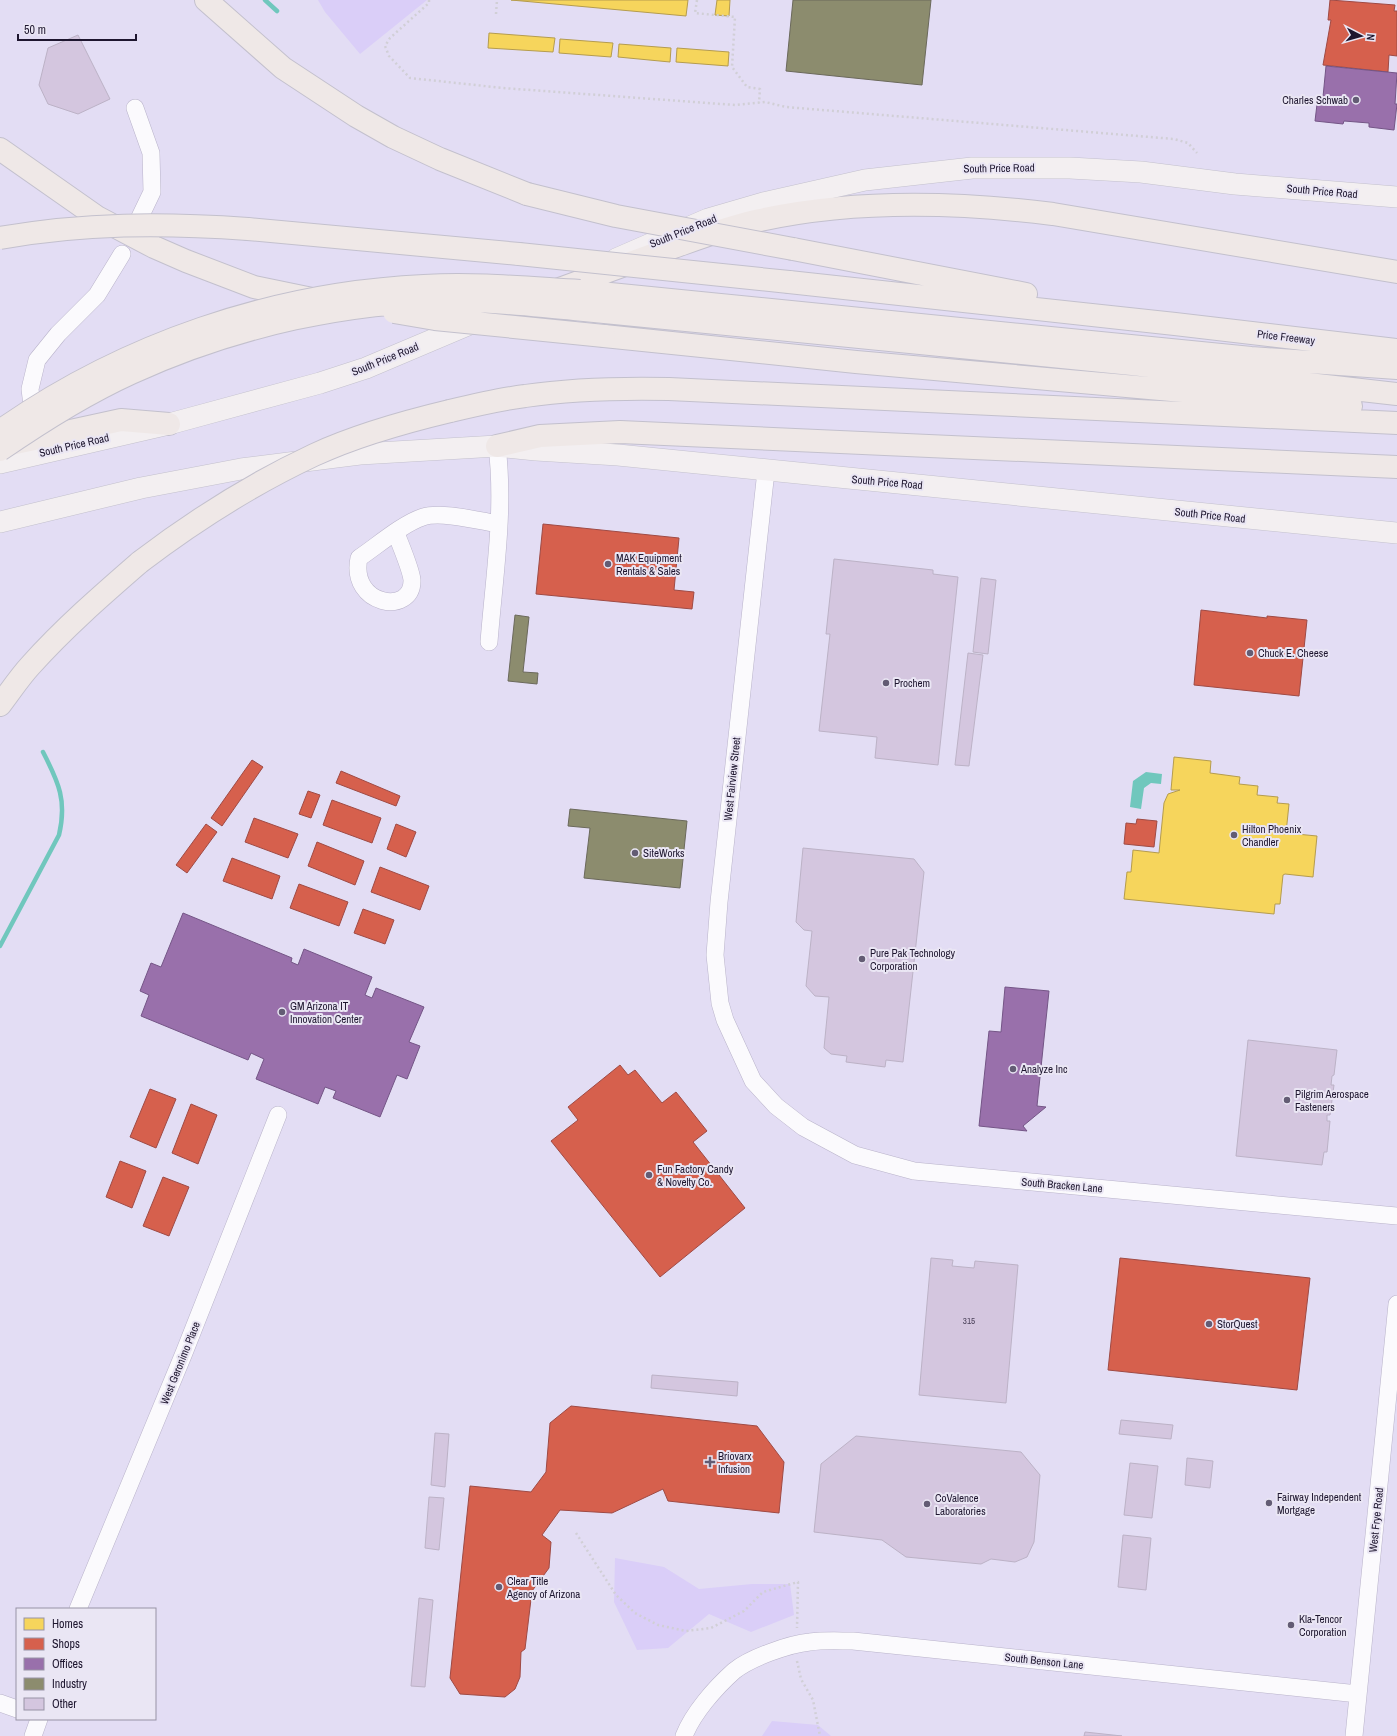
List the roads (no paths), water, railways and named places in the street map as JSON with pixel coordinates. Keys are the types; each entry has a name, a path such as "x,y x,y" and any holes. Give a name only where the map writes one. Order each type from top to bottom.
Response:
{"highway":[{"path":"206,0 283,68 356,116 393,137 440,160 527,194 616,216 1175,324"},
{"path":"0,149 97,217 154,247 254,287 326,302 435,319 872,363 1397,410"},
{"path":"520,303 731,228 761,220 796,214 878,206 947,205 1010,209 1053,214 1397,272"},
{"path":"0,238 70,228 122,224 178,224 248,229 519,254 1175,324"},
{"path":"0,431 58,393 112,364 177,336 219,322 282,306 362,291 424,286 493,286 749,325 1132,364 1397,394"},
{"path":"0,450 37,424 85,396 131,373 183,351 272,324 320,313 422,302 466,300 577,300 1251,358 1397,368"},
{"name":"Price Freeway","path":"1175,324 1397,350"},
{"path":"0,705 29,667 69,625 140,562 229,500 314,455 390,426 450,411 525,396 581,390 648,388 1397,423"},
{"path":"0,445 121,420 169,424"},
{"path":"497,446 540,436 620,432 1397,467"}],"main road":[{"name":"South Price Road","path":"0,463 169,424 281,394 366,368 520,303 651,243 708,219 785,198 865,180 972,168 1070,168 1141,172 1235,184 1397,197"},
{"name":"South Price Road","path":"0,522 142,488 241,469 360,454 497,446 618,455 1397,533"}],"street":[{"path":"135,108 151,153 152,192 140,218"},
{"path":"35,438 30,389 37,360 58,334 97,296 122,254"},
{"path":"489,642 499,524 501,478 497,446"},
{"name":"West Fairview Street","path":"753,1081 725,1020 720,1003 715,955 720,886 766,471"},
{"path":"396,533 424,517 447,516 499,524"},
{"name":"South Bracken Lane","path":"753,1081 776,1106 803,1127 855,1155 914,1171 1397,1216"},
{"name":"West Geronimo Place","path":"78,1608 184,1353 278,1115"},
{"name":"West Frye Road","path":"1354,1736 1397,1304"},
{"name":"South Benson Lane","path":"684,1736 688,1727 708,1699 735,1670 771,1652 810,1641 853,1641 1358,1694"},
{"path":"0,1703 16,1709"},
{"path":"33,1736 39,1720"}],"waterway":[{"path":"265,0 277,11"},
{"path":"0,946 59,835 62,802 57,783 43,752"}],"place":[{"name":"Charles Schwab","path":"1356,100"},
{"name":"MAK Equipment Rentals & Sales","path":"608,564"},
{"name":"Chuck E. Cheese","path":"1250,653"},
{"name":"Prochem","path":"886,683"},
{"name":"Hilton Phoenix Chandler","path":"1234,835"},
{"name":"SiteWorks","path":"635,853"},
{"name":"Pure Pak Technology Corporation","path":"862,959"},
{"name":"GM Arizona IT Innovation Center","path":"282,1012"},
{"name":"Analyze Inc","path":"1013,1069"},
{"name":"Pilgrim Aerospace Fasteners","path":"1287,1100"},
{"name":"Fun Factory Candy & Novelty Co.","path":"649,1175"},
{"name":"StorQuest","path":"1209,1324"},
{"name":"Briovarx Infusion","path":"710,1462"},
{"name":"Fairway Independent Mortgage","path":"1269,1503"},
{"name":"CoValence Laboratories","path":"927,1504"},
{"name":"Clear Title Agency of Arizona","path":"499,1587"},
{"name":"Kla-Tencor Corporation","path":"1291,1625"}]}
